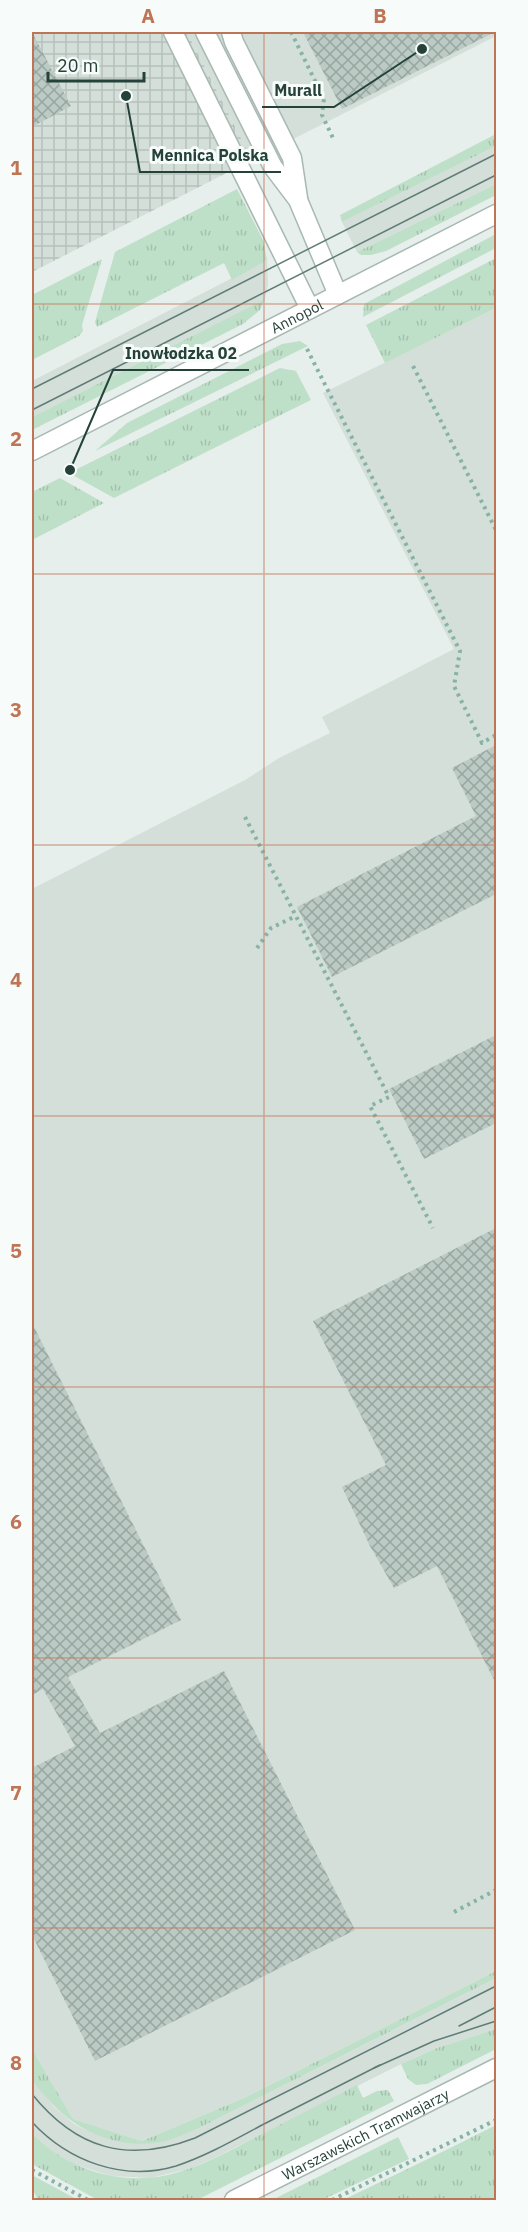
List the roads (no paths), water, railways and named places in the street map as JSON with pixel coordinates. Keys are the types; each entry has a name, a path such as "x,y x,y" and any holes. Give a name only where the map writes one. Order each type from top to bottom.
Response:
{"street":[{"path":"173,32 310,309"},
{"path":"204,32 273,167 298,200 338,295"},
{"path":"231,32 292,158 298,200"},
{"name":"Annopol","path":"32,451 496,214"},
{"name":"Warszawskich Tramwajarzy","path":"234,2200 496,2068"}],"tram line":[{"path":"32,389 496,154"},
{"path":"32,410 496,175"},
{"path":"32,2094 49,2113 85,2139 126,2150 147,2150 171,2146 195,2138 496,1986"},
{"path":"459,2026 496,2007"},
{"path":"374,2068 434,2041 496,2021"},
{"path":"32,2122 62,2148 98,2165 136,2171 156,2170 176,2166 209,2153 380,2065"}],"place":[{"name":"Murall","path":"422,49"},
{"name":"Mennica Polska","path":"126,96"},
{"name":"Inowłodzka 02","path":"70,470"}]}
